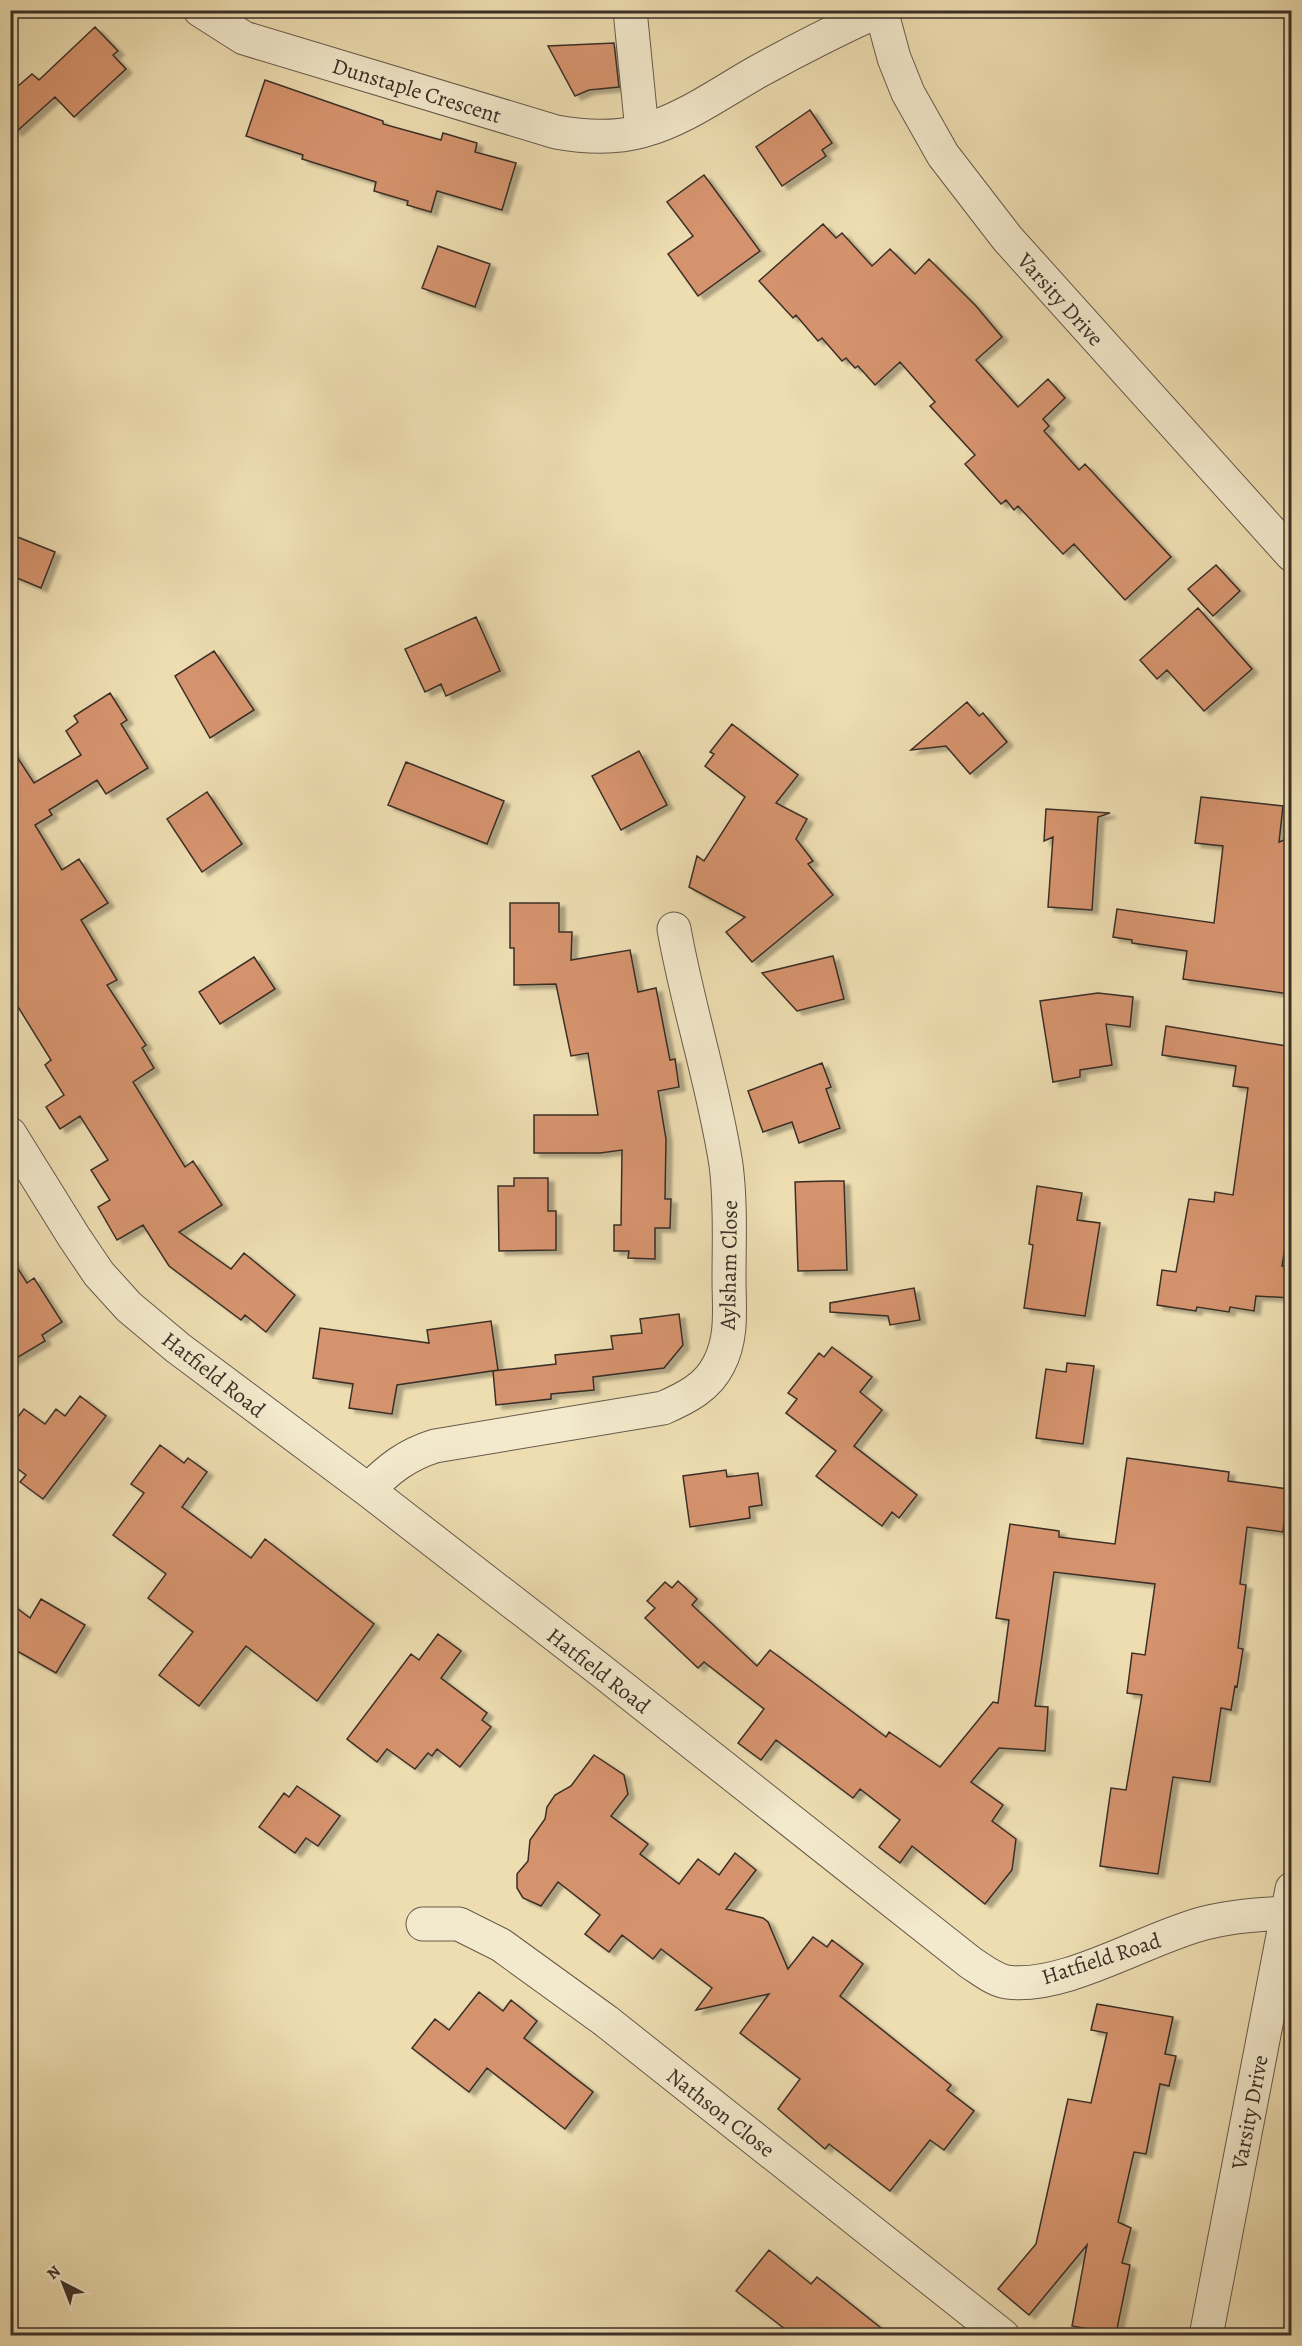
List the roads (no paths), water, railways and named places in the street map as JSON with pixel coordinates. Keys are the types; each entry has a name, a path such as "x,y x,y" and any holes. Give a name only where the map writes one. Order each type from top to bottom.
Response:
{"street":[{"name":"Dunstaple Crescent","path":"200,10 244,38 556,132 582,136 612,136 642,131 681,116 792,53 881,10"},
{"path":"630,10 642,131"},
{"name":"Varsity Drive","path":"881,10 894,58 908,93 926,129 956,172 1007,238 1292,555"},
{"name":"Aylsham Close","path":"369,1490 392,1466 410,1454 435,1446 663,1408 696,1390 709,1380 719,1365 730,1328 729,1197 722,1139 683,981 674,929"},
{"name":"Hatfield Road","path":"10,1134 74,1238 99,1274 129,1307 253,1405 369,1490 971,1963 991,1975 1006,1982 1055,1977 1204,1923 1248,1914 1289,1901"},
{"name":"Varsity Drive","path":"1206,2336 1289,1901"},
{"name":"Nathson Close","path":"423,1924 459,1924 501,1945 606,2021 1003,2336"}]}
